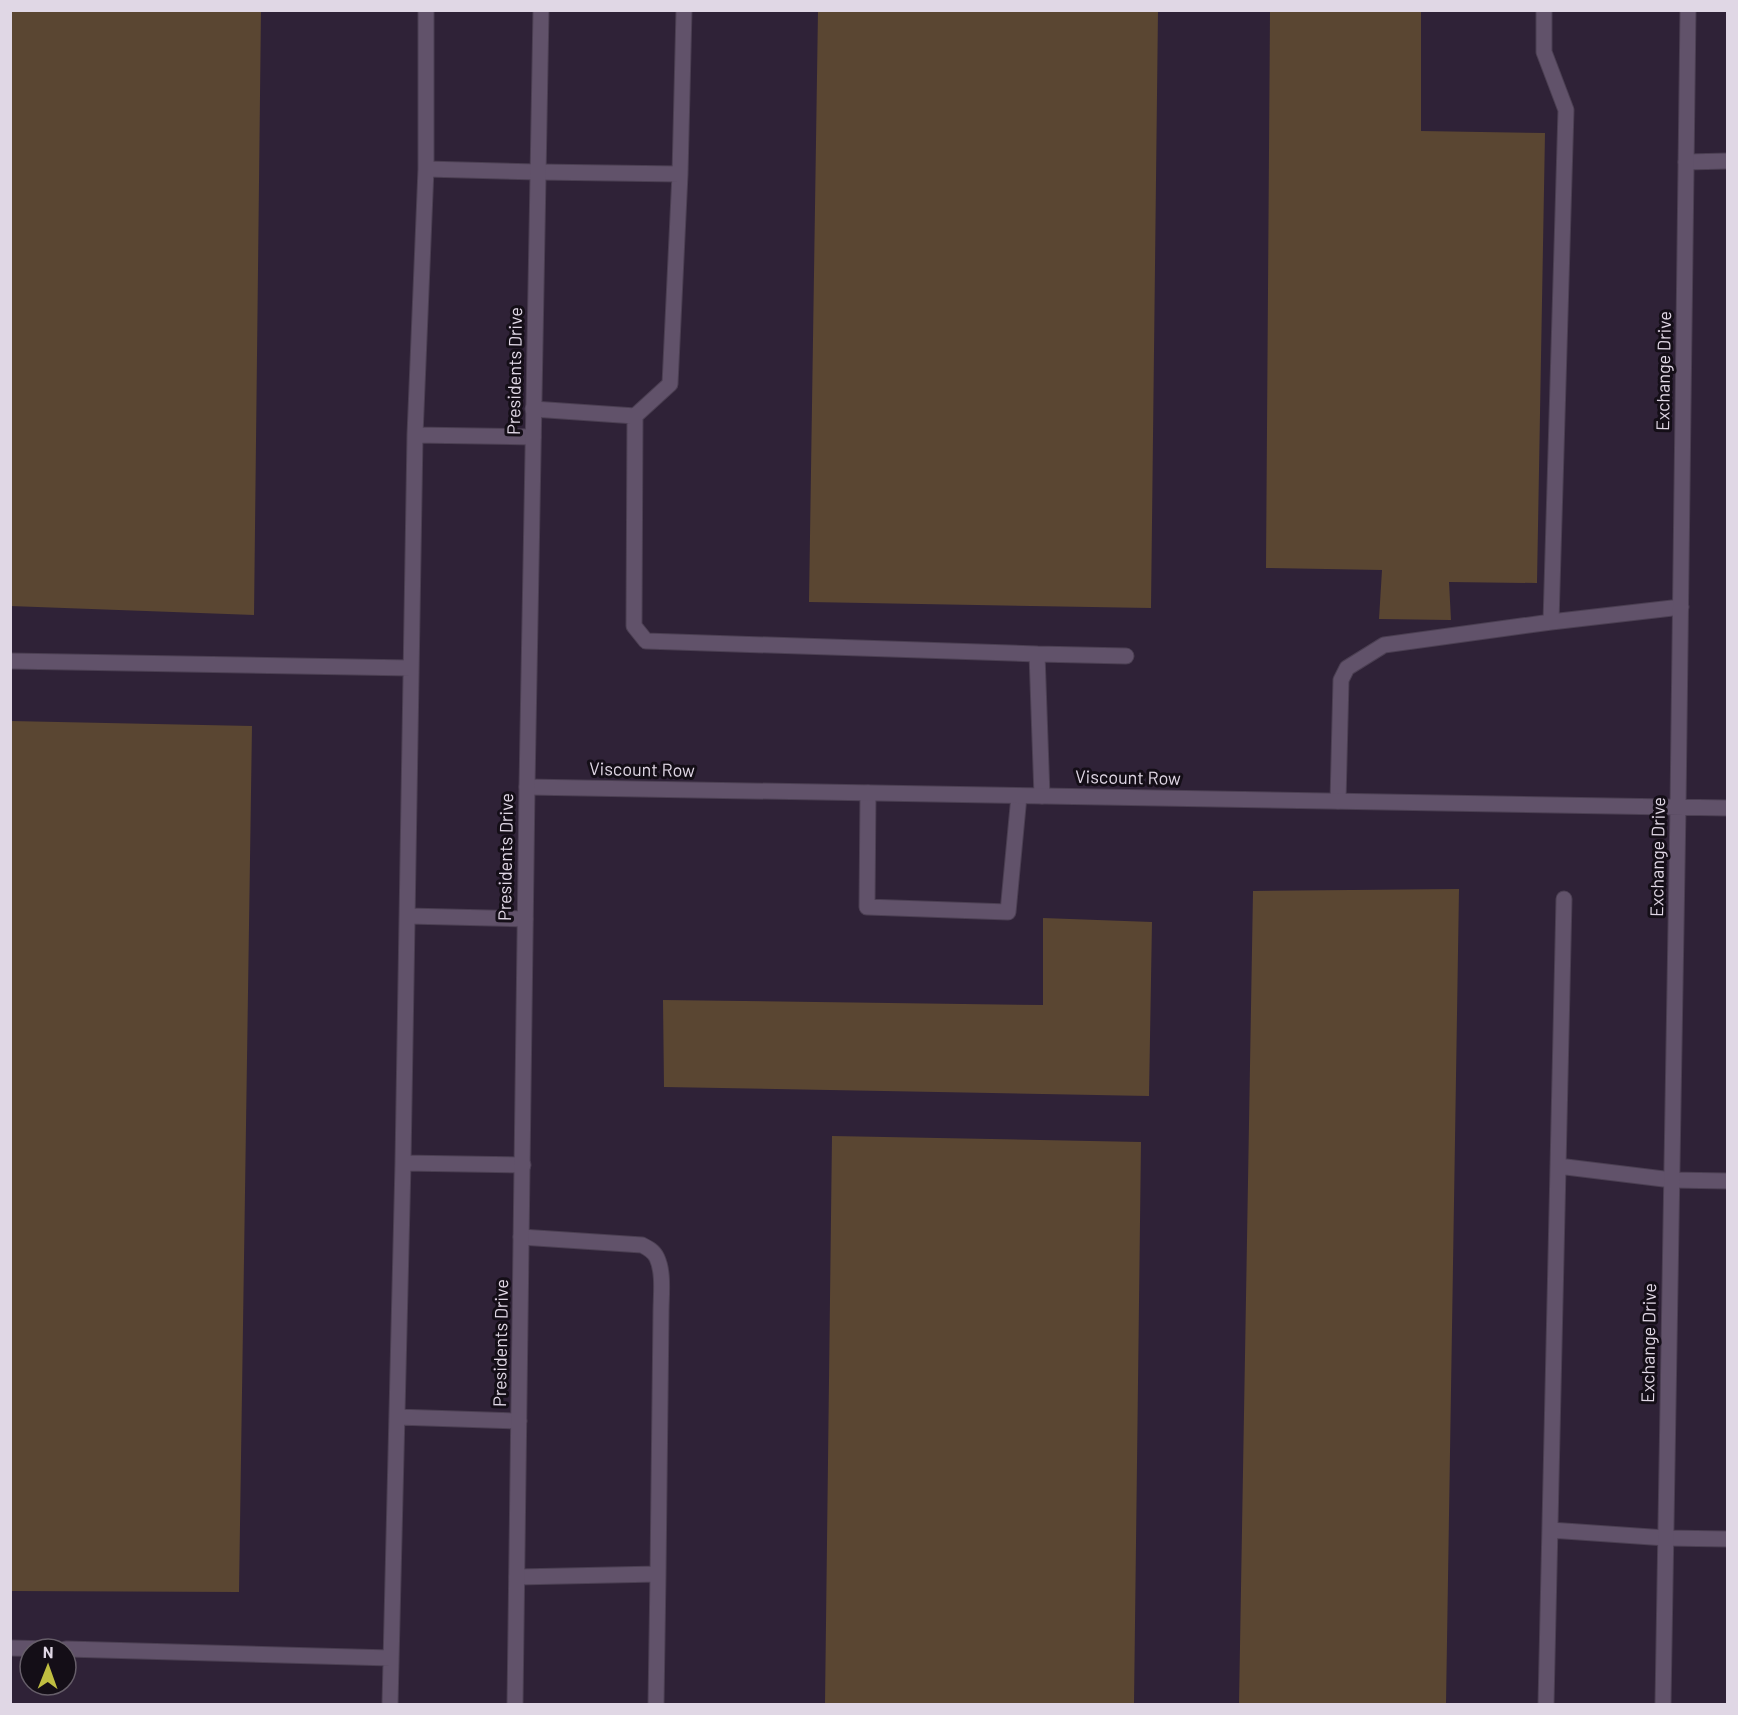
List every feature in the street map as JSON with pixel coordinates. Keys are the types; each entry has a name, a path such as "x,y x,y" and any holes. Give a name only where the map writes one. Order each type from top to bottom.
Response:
{"street":[{"path":"390,1704 403,1163 416,435 426,169 426,10"},
{"name":"Presidents Drive","path":"516,1704 525,919 541,10"},
{"path":"534,410 635,416 670,384 680,174 684,10"},
{"path":"1544,10 1544,52 1566,110 1551,622"},
{"name":"Exchange Drive","path":"1663,1704 1681,607 1688,10"},
{"path":"1686,162 1728,161"},
{"path":"426,169 680,174"},
{"path":"635,416 634,626 646,641 1126,656"},
{"path":"416,435 533,437"},
{"path":"1338,801 1341,680 1347,668 1384,645 1681,607"},
{"path":"1037,654 1042,796"},
{"path":"10,661 411,668"},
{"name":"Viscount Row","path":"527,787 1728,808"},
{"path":"868,793 867,907 1008,912 1019,796"},
{"path":"1546,1704 1564,899"},
{"path":"408,916 525,919"},
{"path":"403,1163 522,1165"},
{"path":"1558,1166 1672,1180 1728,1181"},
{"path":"521,1238 642,1245 657,1257 661,1302 656,1704"},
{"path":"397,1417 519,1421"},
{"path":"1550,1530 1665,1538 1728,1539"},
{"path":"517,1577 658,1574"},
{"path":"78,1649 391,1658"}],"building":[{"path":"10,10 261,10 254,615 10,606"},
{"path":"818,10 1158,10 1151,608 809,602"},
{"path":"1270,10 1421,10 1421,131 1545,133 1537,583 1449,582 1451,620 1379,619 1382,570 1266,568"},
{"path":"10,721 252,726 239,1592 10,1591"},
{"path":"1459,889 1446,1704 1239,1704 1253,891"},
{"path":"1043,918 1152,922 1149,1096 664,1087 663,1000 1043,1005"},
{"path":"832,1136 1141,1142 1134,1704 825,1704"}]}
